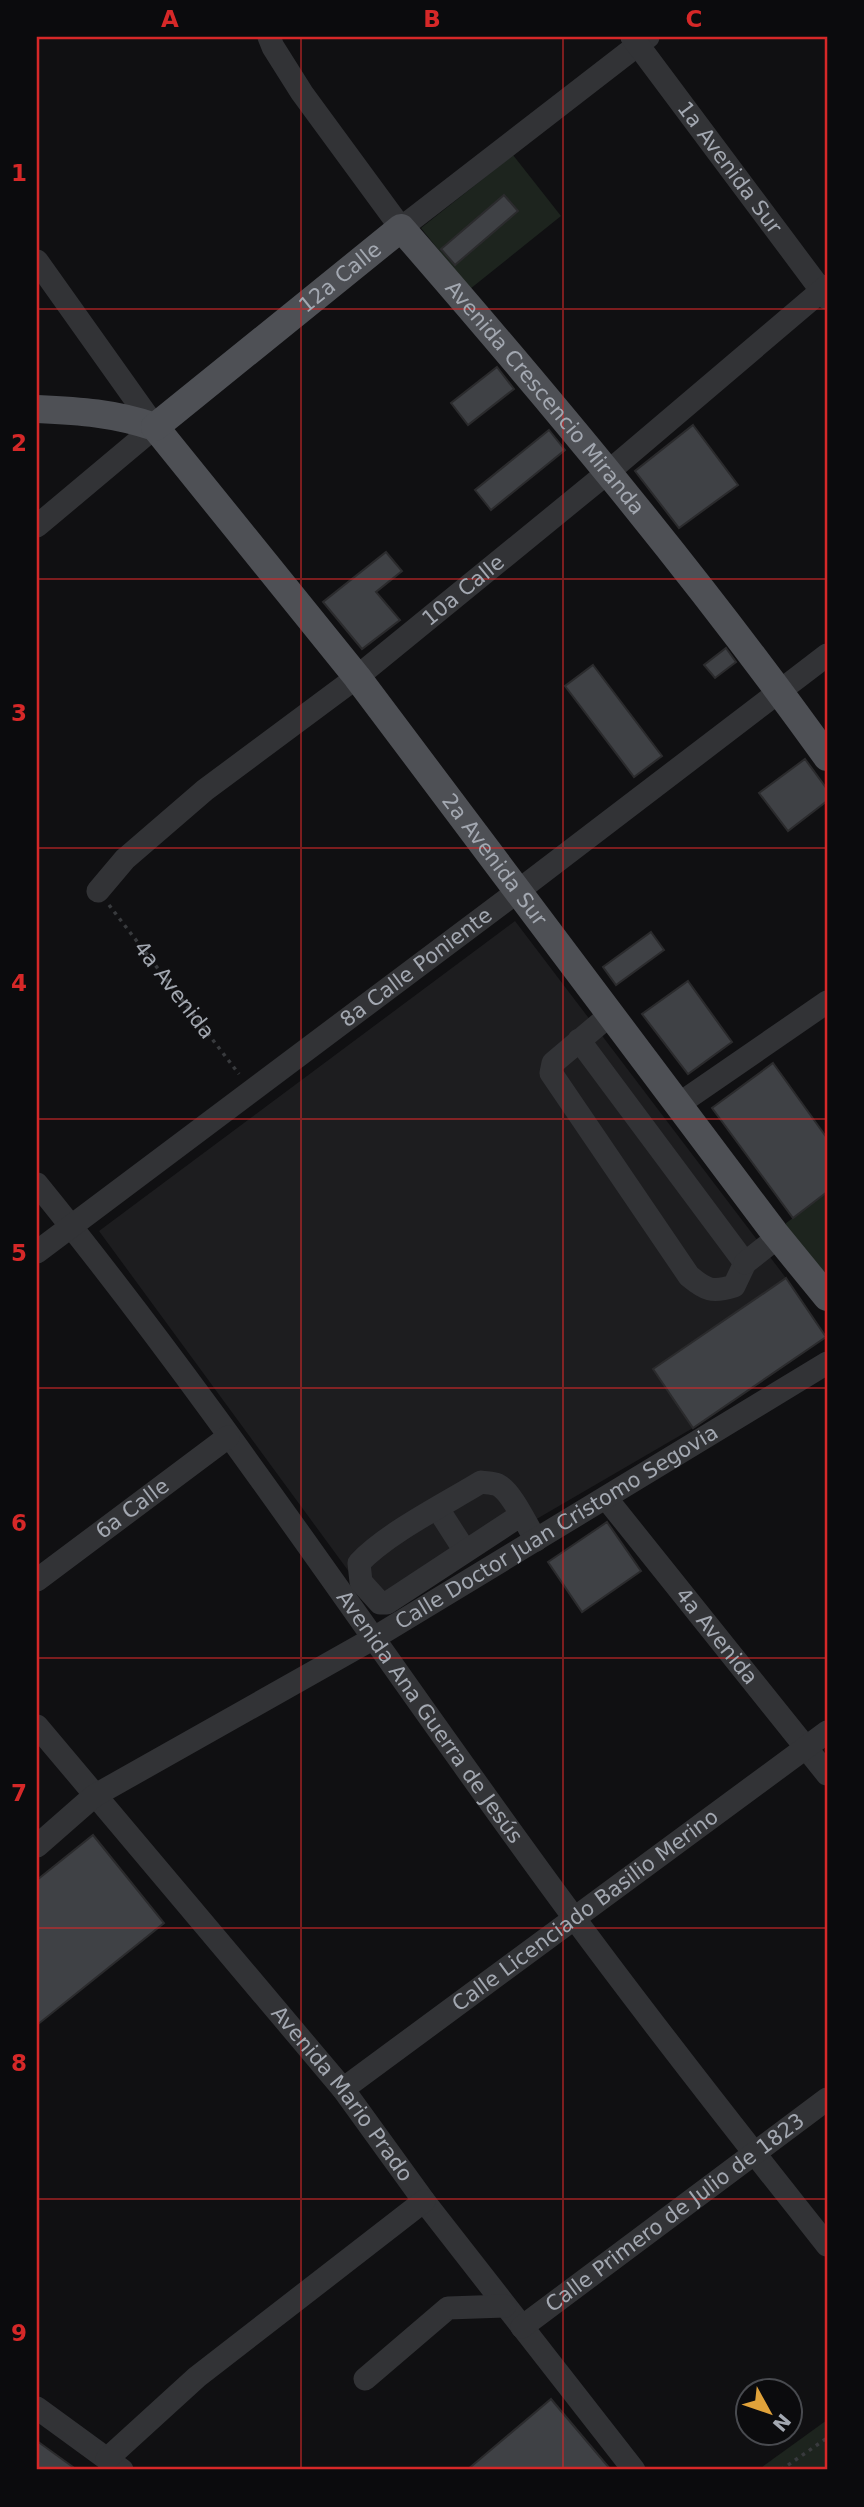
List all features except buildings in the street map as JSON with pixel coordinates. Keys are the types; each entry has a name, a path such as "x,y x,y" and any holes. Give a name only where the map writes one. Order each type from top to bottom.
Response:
{"main road":[{"name":"12a Calle","path":"155,427 401,228"},
{"name":"Avenida Crescencio Miranda","path":"401,228 607,472 780,690 827,757"},
{"path":"37,409 99,412 125,416 155,427"},
{"name":"2a Avenida Sur","path":"155,427 357,677 778,1237 827,1297"}],"street":[{"name":"Avenida Crescencio Miranda","path":"269,37 302,93 401,228"},
{"name":"12a Calle","path":"401,228 639,39"},
{"name":"1a Avenida Sur","path":"639,39 825,291"},
{"path":"37,261 155,427"},
{"name":"10a Calle","path":"98,891 125,859 205,790 357,677 825,291"},
{"name":"12a Calle","path":"37,526 155,427"},
{"name":"8a Calle Poniente","path":"37,1252 827,655"},
{"path":"679,1104 827,1002"},
{"path":"611,1014 553,1063 551,1073 689,1276 704,1288 720,1291 734,1286 745,1263 778,1237"},
{"path":"579,1040 745,1263"},
{"name":"Avenida Ana Guerra de Jesús","path":"37,1184 228,1437 574,1919 827,2245"},
{"name":"Calle Doctor Juan Cristomo Segovia","path":"37,1846 94,1796 374,1637 827,1363"},
{"name":"6a Calle","path":"37,1580 228,1437"},
{"path":"521,1515 387,1603 380,1602 361,1582 359,1563 366,1555 384,1541 481,1482 500,1486 506,1491 521,1515 536,1540"},
{"name":"4a Avenida","path":"606,1498 827,1774"},
{"path":"438,1509 465,1552"},
{"name":"Avenida Mario Prado","path":"37,1726 343,2089 424,2201 634,2470"},
{"name":"Calle Licenciado Basilio Merino","path":"343,2089 827,1732"},
{"name":"Calle Primero de Julio de 1823","path":"522,2327 827,2099"},
{"path":"37,2409 115,2465 197,2377 424,2201"},
{"path":"365,2379 448,2308 505,2306"}],"path":[{"name":"4a Avenida","path":"98,891 251,1090"},
{"path":"781,2470 827,2438"}],"shaded area":[{"path":"513,155 561,216 470,289 421,228"},
{"path":"515,921 786,1278 653,1369 693,1428 380,1614 99,1231"},
{"path":"827,1192 827,1281 785,1224"},
{"path":"827,2420 827,2470 758,2470 788,2448 804,2448 804,2437"}]}
